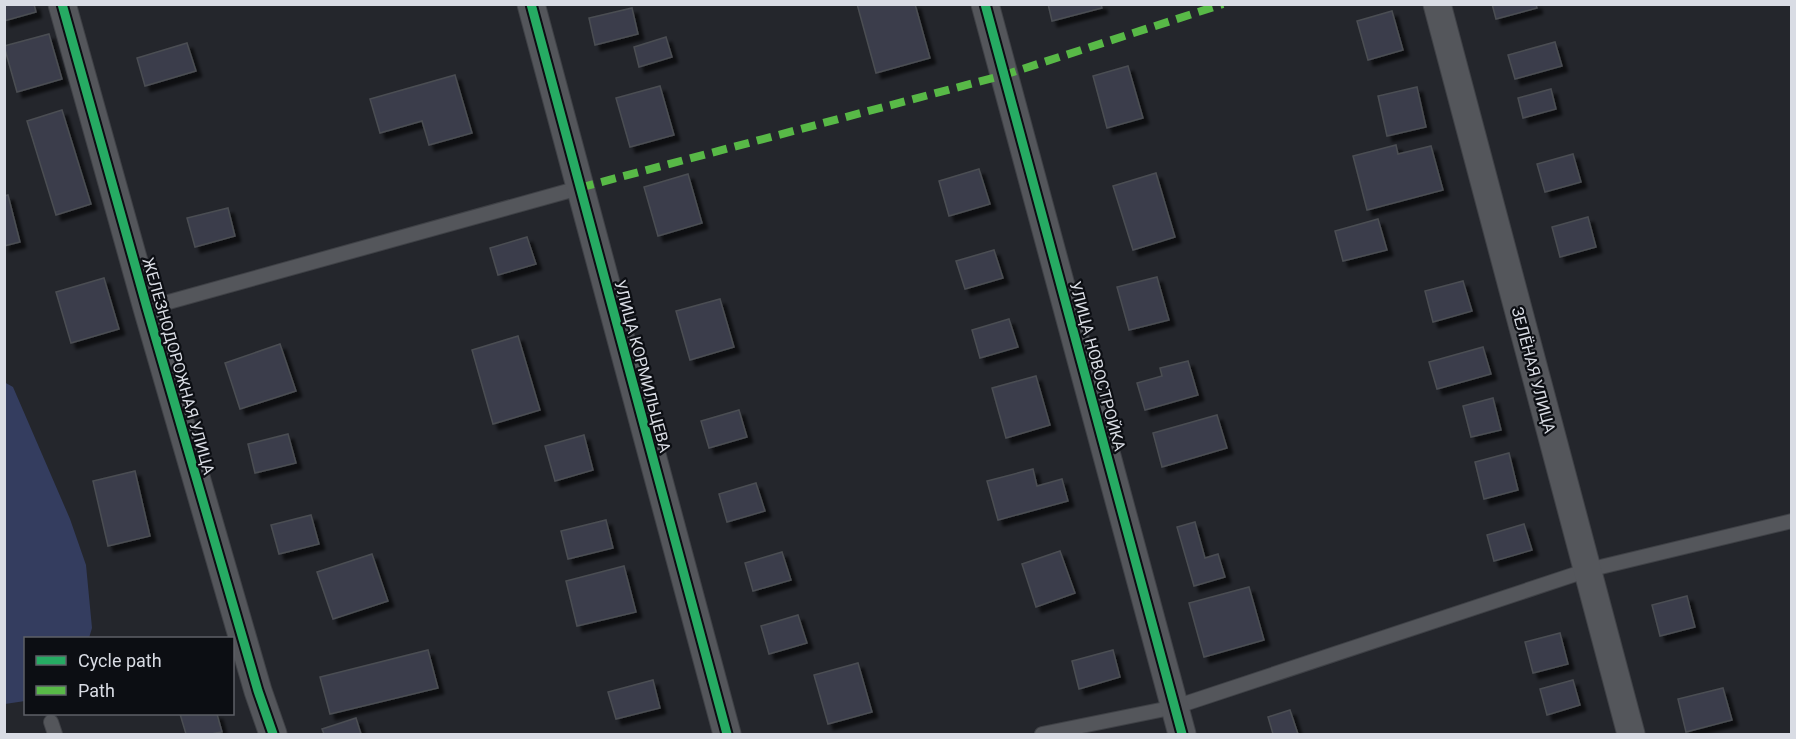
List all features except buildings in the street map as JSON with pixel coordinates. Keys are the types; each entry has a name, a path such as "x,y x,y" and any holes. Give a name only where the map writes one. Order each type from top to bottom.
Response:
{"street":[{"name":"ЖЕЛЕЗНОДОРОЖНАЯ УЛИЦА","path":"62,4 147,308 258,691 273,735"},
{"name":"УЛИЦА КОРМИЛЬЦЕВА","path":"531,4 727,735"},
{"name":"УЛИЦА НОВОСТРОЙКА","path":"985,4 1182,735"},
{"name":"ЗЕЛЁНАЯ УЛИЦА","path":"1437,4 1631,735"}],"lane":[{"path":"147,308 579,188"},
{"path":"1042,735 1175,707 1588,570 1791,521"}],"shaded area":[{"path":"4,382 13,387 70,519 86,565 92,628 89,637 24,637 24,701 5,704"}],"marked path":[{"path":"579,188 1004,75 1223,4"}],"cycle path":[{"path":"62,4 147,308 258,691 273,734"},
{"path":"531,4 727,734"},
{"path":"985,4 1182,734"}]}
